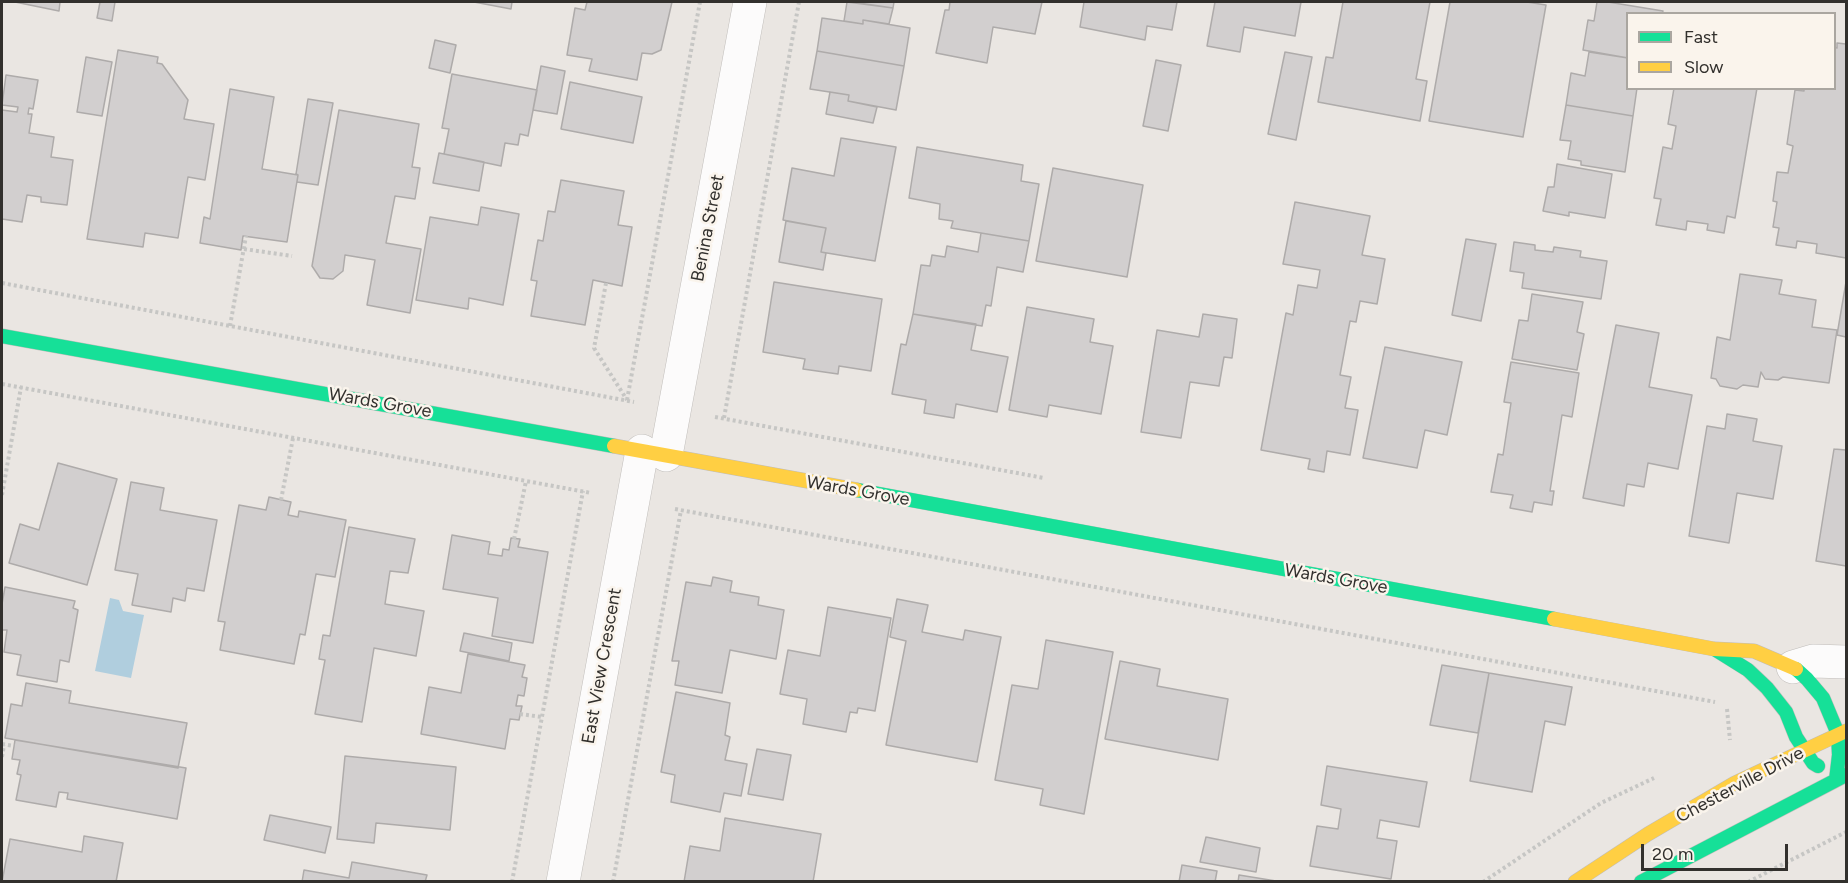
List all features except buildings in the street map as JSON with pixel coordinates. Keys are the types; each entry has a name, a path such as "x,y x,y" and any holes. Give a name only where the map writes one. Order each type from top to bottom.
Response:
{"street":[{"name":"Benina Street","path":"654,453 674,409 750,2"},
{"name":"Wards Grove","path":"2,336 654,453 1714,649 1754,651 1793,667 1807,679 1822,698 1842,732 1839,755 1841,778"},
{"name":"East View Crescent","path":"563,882 633,501 654,453"},
{"name":"Wards Grove","path":"1714,649 1748,670 1767,688 1786,712 1796,737 1813,763 1841,778"},
{"path":"1793,667 1813,661 1846,662"},
{"name":"Chesterville Drive","path":"1575,882 1648,834 1735,783 1842,732"},
{"path":"1641,882 1841,778"}],"path":[{"path":"627,400 700,2"},
{"path":"724,418 799,2"},
{"path":"230,326 246,236"},
{"path":"244,249 292,256"},
{"path":"2,283 1051,480"},
{"path":"606,283 594,348 627,400"},
{"path":"2,384 1726,704 1730,742"},
{"path":"2,495 21,387"},
{"path":"281,500 292,438"},
{"path":"514,538 526,481"},
{"path":"512,882 583,491"},
{"path":"613,882 681,510"},
{"path":"520,714 542,717"},
{"path":"2,757 3,744 14,746"},
{"path":"1484,882 1601,803 1654,777"},
{"path":"1748,882 1846,832"}],"water":[{"path":"110,598 119,600 123,611 144,615 131,678 95,671"}],"traffic: fast":[{"path":"2,336 614,446"},
{"path":"857,490 1554,619"},
{"path":"1716,650 1748,670 1767,688 1786,712 1796,737 1813,763 1818,766"},
{"path":"1796,669 1823,698 1838,734 1839,755 1836,780"},
{"path":"1641,882 1846,775"}],"traffic: slow":[{"path":"614,446 857,490"},
{"path":"1554,619 1714,649 1754,651 1796,669"},
{"path":"1575,882 1648,834 1735,783 1846,731"}]}
